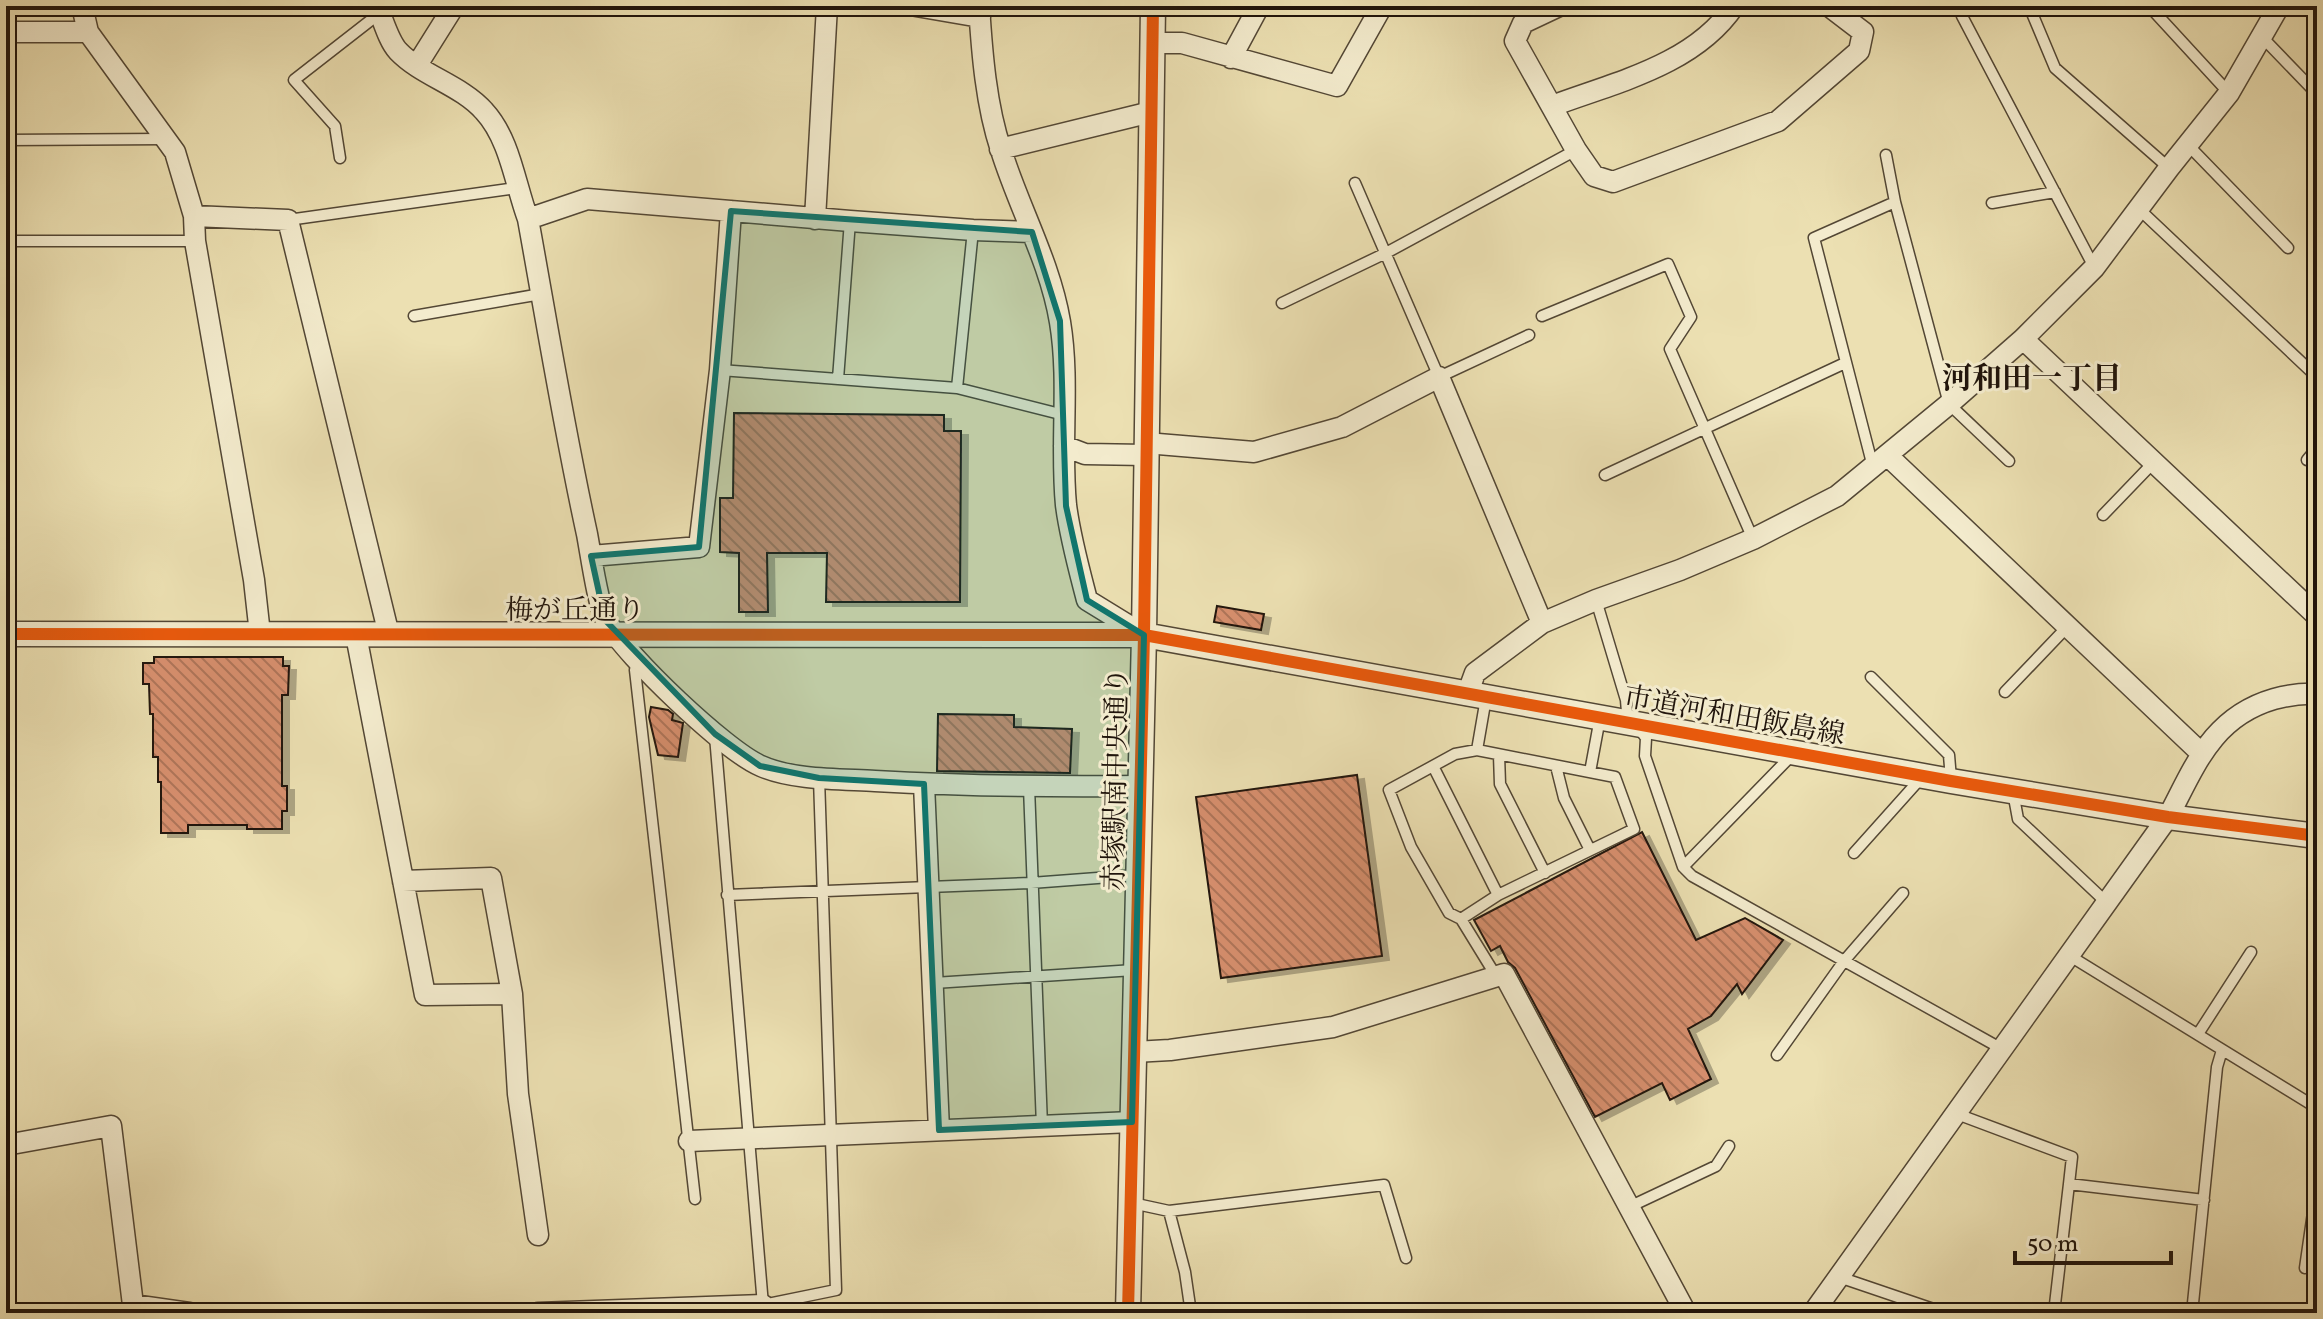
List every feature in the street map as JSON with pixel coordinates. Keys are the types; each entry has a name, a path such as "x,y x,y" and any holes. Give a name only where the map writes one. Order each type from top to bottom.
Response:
{"street":[{"path":"82,6 88,32 175,152 194,216 195,241 254,580 260,634"},
{"path":"417,65 454,6"},
{"path":"815,219 827,6"},
{"path":"916,6 980,12 990,105 1000,149 1051,286 1060,321 1064,354 1066,506 1087,600 1144,635"},
{"name":"赤塚駅南中央通り","path":"1128,1313 1144,635 1153,6"},
{"path":"1231,58 1259,6"},
{"path":"1152,43 1182,43 1337,86 1382,6"},
{"path":"1559,6 1523,23 1515,41 1576,150 1594,176 1613,182 1778,121 1859,51 1863,32 1829,6"},
{"path":"1552,106 1683,56 1724,21 1734,6"},
{"path":"1476,696 1475,673 1542,623 1753,539 1837,496 1949,404 2023,339 2094,268 2229,93 2279,6"},
{"path":"378,10 396,49 482,108 508,153 516,188 528,219 561,417 605,620 639,661 715,734 760,766 819,778 924,784 1141,786"},
{"path":"6,32 88,32"},
{"path":"1000,149 1151,112"},
{"path":"528,219 587,199 815,219 1032,232"},
{"path":"591,556 699,547 720,370 731,211"},
{"path":"194,216 288,220 389,635"},
{"path":"2023,339 2317,616"},
{"path":"1064,446 1085,454 1146,449 1254,452 1342,427 1439,377 1542,623"},
{"path":"1880,462 2068,626 2202,754"},
{"name":"梅が丘通り","path":"7,631 356,635 1144,635"},
{"path":"356,635 425,995 512,994"},
{"name":"市道河和田飯島線","path":"1144,635 1951,781 2168,817 2317,836"},
{"path":"1813,1313 2168,817 2202,754 2220,729 2240,713 2262,703 2298,692 2317,694"},
{"path":"924,784 939,1130"},
{"path":"403,881 491,878 512,994 518,1094 538,1235"},
{"path":"1134,1052 1170,1050 1333,1027 1504,974 1686,1313"},
{"path":"689,1141 748,1136 1132,1122"},
{"path":"6,1145 111,1126 133,1305 189,1313"},
{"path":"538,1313 763,1305"}],"lane":[{"path":"1967,6 1962,16 2094,268"},
{"path":"2029,6 2055,68 2169,168"},
{"path":"2149,6 2229,93"},
{"path":"340,158 335,126 294,80 378,10"},
{"path":"2263,38 2317,94"},
{"path":"6,140 167,139"},
{"path":"2188,145 2288,248"},
{"path":"1282,303 1386,253 1576,150"},
{"path":"1886,155 1895,202 1949,404 2009,461"},
{"path":"1355,183 1439,377 1529,335"},
{"path":"288,220 516,188"},
{"path":"1992,203 2055,192"},
{"path":"1880,462 1845,363 1814,238 1895,202"},
{"path":"2140,210 2317,377"},
{"path":"838,379 850,221"},
{"path":"957,388 973,230"},
{"path":"6,241 195,241"},
{"path":"1542,316 1668,264 1691,317 1670,349 1753,539"},
{"path":"414,316 541,294"},
{"path":"1605,475 1845,363"},
{"path":"720,370 957,388 1064,415"},
{"path":"2307,460 2317,448"},
{"path":"2103,515 2154,462"},
{"path":"1596,600 1627,712 1646,738 1645,756 1683,867 1692,876 2002,1049"},
{"path":"2005,692 2068,626"},
{"path":"639,661 635,670 695,1199"},
{"path":"1871,677 1949,755 1951,781"},
{"path":"1476,696 1477,750"},
{"path":"1590,772 1600,718"},
{"path":"715,734 763,1305 836,1290 819,778"},
{"path":"1461,919 1498,895 1634,829 1615,777 1477,750 1455,754 1389,790 1411,847 1449,913 1461,919 1496,976"},
{"path":"1683,867 1795,752"},
{"path":"1499,755 1500,784 1545,873"},
{"path":"1433,766 1498,895"},
{"path":"1556,766 1564,798 1590,850"},
{"path":"1854,853 1923,776"},
{"path":"1029,787 1042,1126"},
{"path":"2013,791 2018,819 2107,903"},
{"path":"727,895 928,888 1139,875"},
{"path":"1777,1055 1844,961 1903,893"},
{"path":"2198,1034 2251,952"},
{"path":"2070,956 2317,1108"},
{"path":"934,983 1136,970"},
{"path":"2192,1313 2217,1067 2222,1050"},
{"path":"1957,1114 2072,1157 2054,1313"},
{"path":"1629,1207 1716,1166 1729,1146"},
{"path":"2069,1184 2204,1200"},
{"path":"1130,1202 1169,1211 1384,1185 1406,1258"},
{"path":"2305,1268 2317,1185"},
{"path":"1169,1211 1185,1272 1191,1313"},
{"path":"1839,1277 1945,1313"}],"highlighted area":[{"path":"731,211 1032,232 1060,321 1066,506 1087,600 1144,635 1132,1122 939,1130 924,784 819,778 760,766 715,734 605,620 591,556 699,547"}],"building":[{"path":"734,413 944,415 944,431 961,431 960,602 826,602 827,553 767,553 768,612 739,612 739,553 720,552 720,498 733,498"},
{"path":"1217,606 1264,614 1261,630 1214,622"},
{"path":"154,657 283,657 283,666 289,666 288,695 282,695 282,786 287,786 287,811 282,811 282,829 247,829 247,825 188,825 188,833 161,833 161,782 158,782 158,757 153,757 153,714 150,714 149,684 143,684 143,663 154,663"},
{"path":"651,707 668,710 673,714 672,720 683,723 678,757 658,755 649,717"},
{"path":"938,714 1014,715 1014,727 1072,729 1070,773 937,771"},
{"path":"1357,775 1382,956 1221,978 1196,797"},
{"path":"1642,832 1696,940 1745,918 1783,940 1742,994 1737,984 1711,1016 1688,1029 1711,1079 1670,1100 1662,1083 1595,1117 1515,968 1508,962 1500,946 1491,951 1474,920"}],"cycle path":[{"path":"1128,1313 1144,635 1153,6"},
{"path":"6,634 1144,635 1951,781 2168,817 2317,836"}],"district":[{"name":"河和田一丁目","path":"2032,380"}]}
